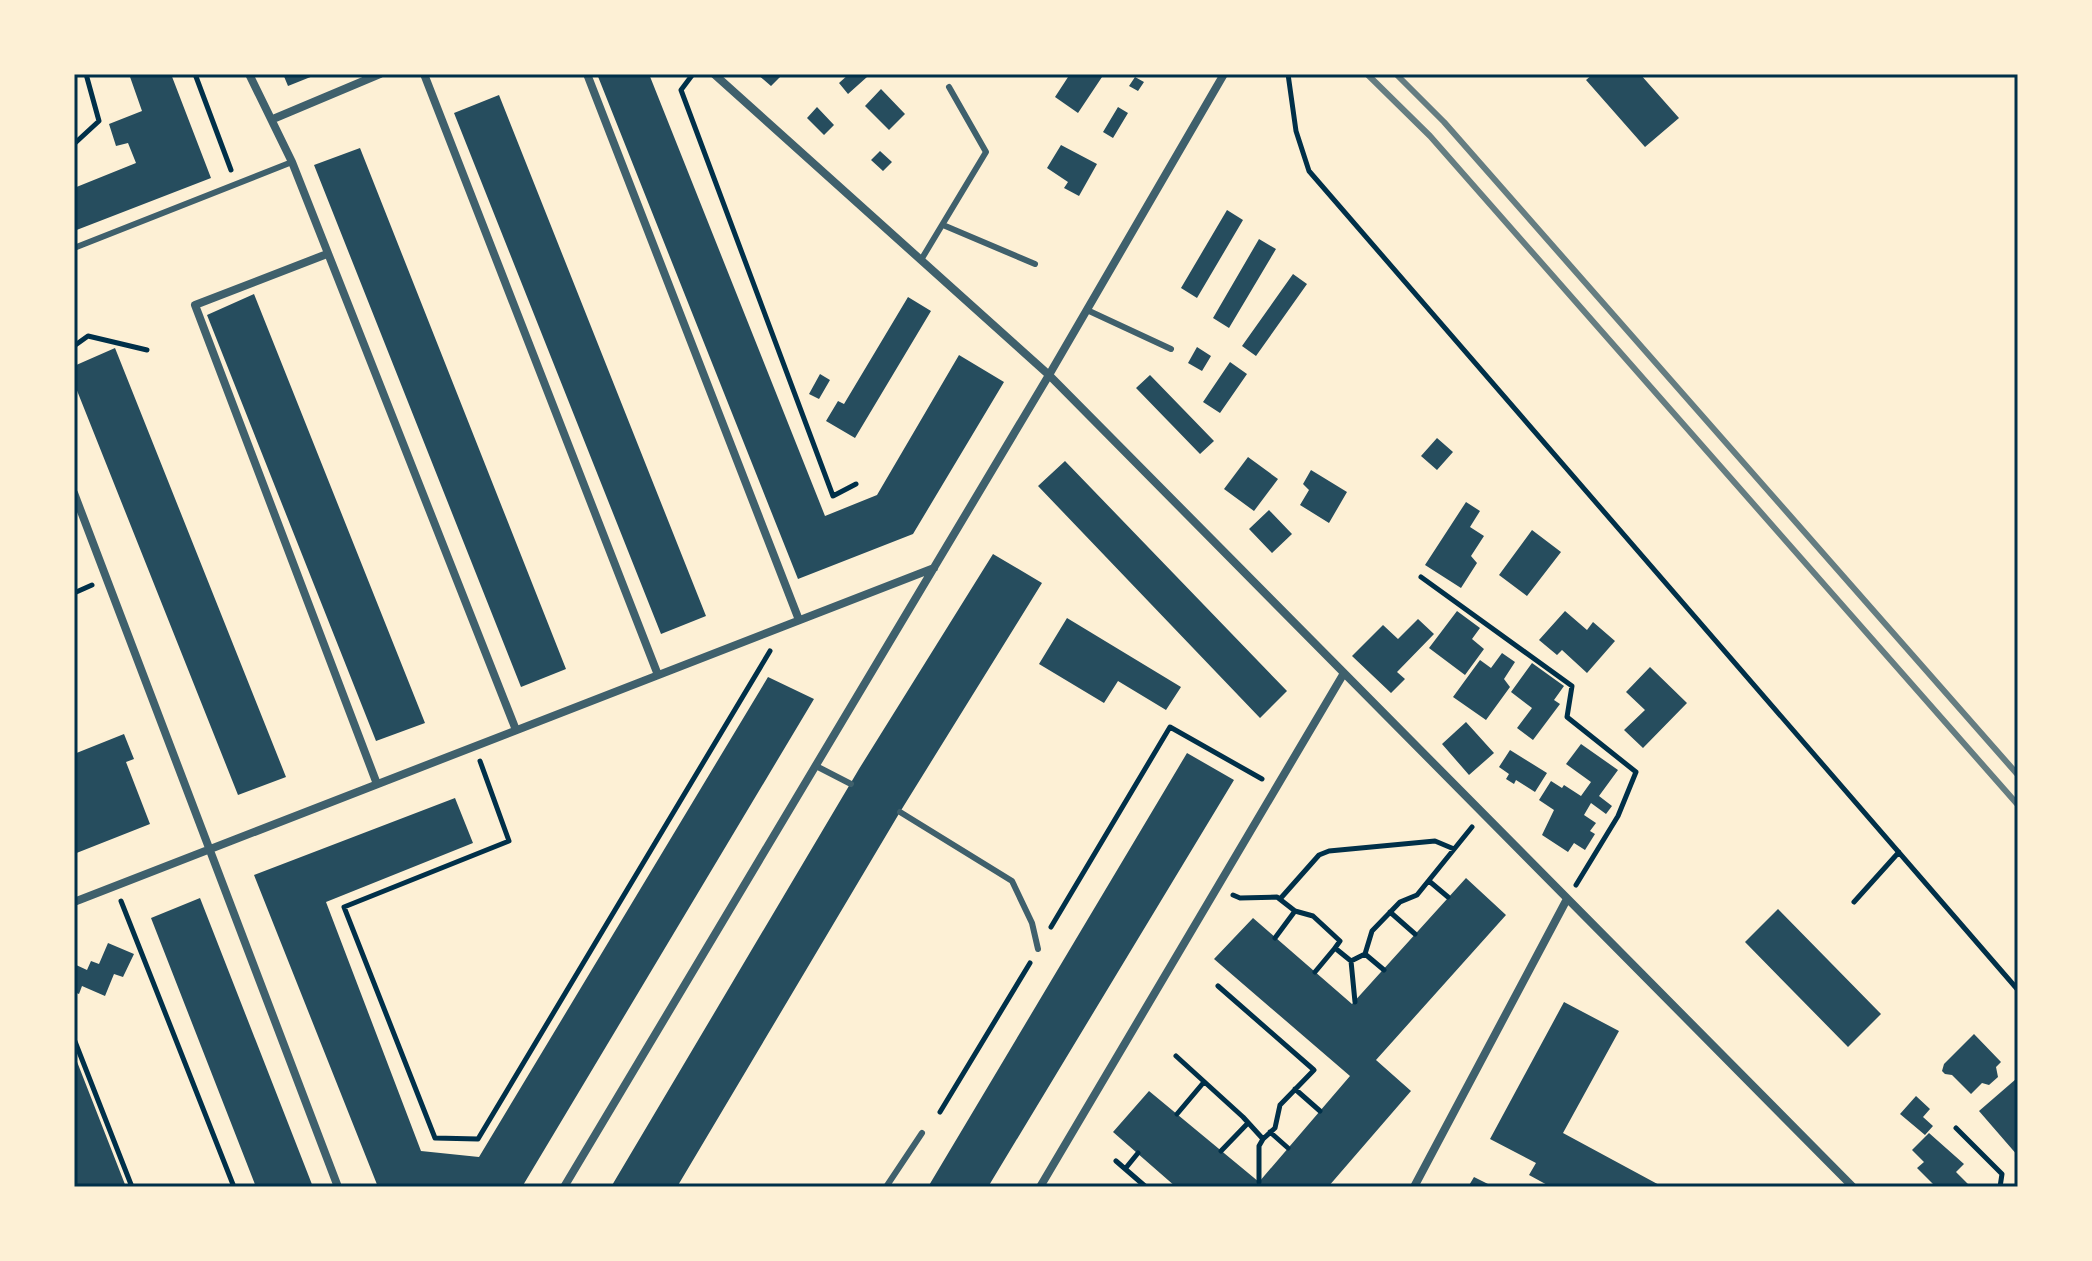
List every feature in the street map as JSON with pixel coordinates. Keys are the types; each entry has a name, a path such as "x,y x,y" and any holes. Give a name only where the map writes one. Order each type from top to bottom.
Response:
{"street":[{"path":"249,74 292,162 516,730"},
{"path":"273,119 380,74"},
{"path":"424,74 658,675"},
{"path":"587,74 799,620"},
{"path":"714,74 1049,375 1853,1187"},
{"path":"564,1187 1049,375 1224,74"},
{"path":"327,254 195,305 377,784"},
{"path":"74,493 338,1187"},
{"path":"74,902 934,568"},
{"path":"1040,1187 1344,673"},
{"path":"1414,1187 1567,899"}],"lane":[{"path":"921,260 986,152 949,87"},
{"path":"74,248 292,162"},
{"path":"943,225 1035,264"},
{"path":"1087,310 1171,349"},
{"path":"816,766 851,784"},
{"path":"900,812 1012,881 1032,923 1038,949"},
{"path":"886,1187 922,1133"}],"path":[{"path":"74,144 99,121 86,74"},
{"path":"195,74 237,184"},
{"path":"693,74 681,90 833,496 856,484"},
{"path":"1288,74 1296,131 1309,171 2018,990"},
{"path":"74,346 88,336 147,350"},
{"path":"1421,577 1572,686 1567,717 1636,772 1618,816 1567,899"},
{"path":"475,747 509,841 344,907 435,1138 478,1139 785,626"},
{"path":"940,1112 1170,727 1276,788"},
{"path":"1351,961 1365,954 1372,931 1400,902 1417,895 1464,835 1485,816"},
{"path":"1280,899 1319,855 1329,851 1435,841 1454,849"},
{"path":"1854,902 1899,852"},
{"path":"1429,881 1448,897"},
{"path":"115,886 234,1187"},
{"path":"1218,886 1240,898 1277,897 1295,911 1313,916 1340,941 1315,972"},
{"path":"1275,938 1295,911"},
{"path":"1390,912 1415,934"},
{"path":"1335,948 1351,961 1355,1002"},
{"path":"1365,954 1384,970"},
{"path":"1218,986 1314,1070 1280,1105 1275,1128 1259,1146 1259,1182"},
{"path":"74,1039 132,1187"},
{"path":"1176,1056 1263,1139"},
{"path":"1177,1114 1204,1082"},
{"path":"1295,1089 1320,1111"},
{"path":"1221,1151 1248,1123"},
{"path":"1956,1128 2002,1174 2000,1187"},
{"path":"1270,1132 1288,1148"},
{"path":"1125,1169 1138,1153"},
{"path":"1116,1161 1146,1187"}],"building":[{"path":"129,74 171,74 211,178 74,231 74,188 136,163 128,143 116,146 109,124 142,111"},
{"path":"283,74 318,74 288,86"},
{"path":"597,74 649,74 825,516 877,495 959,355 1004,382 913,534 798,579"},
{"path":"757,74 783,74 771,86"},
{"path":"849,74 865,74 867,77 848,94 839,83"},
{"path":"1070,74 1104,74 1078,113 1055,97"},
{"path":"1593,74 1640,74 1679,118 1645,147 1586,80"},
{"path":"1135,77 1144,82 1138,91 1129,86"},
{"path":"881,89 905,114 889,130 865,106"},
{"path":"499,95 706,616 661,634 454,113"},
{"path":"817,107 834,125 824,135 807,118"},
{"path":"1118,107 1128,113 1113,138 1103,132"},
{"path":"1061,145 1097,164 1079,196 1064,188 1068,182 1047,168"},
{"path":"360,148 566,669 521,687 314,165"},
{"path":"880,151 892,162 883,171 871,160"},
{"path":"1227,210 1243,220 1197,298 1181,288"},
{"path":"1259,239 1276,249 1229,328 1213,318"},
{"path":"1293,274 1307,284 1256,356 1242,346"},
{"path":"254,294 425,723 376,741 207,315"},
{"path":"908,297 931,311 855,438 826,421 838,401 844,404"},
{"path":"1197,347 1211,356 1202,371 1188,363"},
{"path":"115,348 286,777 238,795 74,383 74,366"},
{"path":"1230,362 1247,374 1220,413 1203,402"},
{"path":"820,374 830,380 819,399 809,394"},
{"path":"1150,375 1214,441 1200,454 1136,388"},
{"path":"1437,438 1453,452 1437,470 1421,456"},
{"path":"1248,457 1278,479 1254,511 1224,489"},
{"path":"1065,461 1287,691 1260,718 1038,486"},
{"path":"1311,470 1347,492 1329,523 1300,505 1309,490 1303,484"},
{"path":"1466,502 1480,511 1470,527 1484,536 1471,556 1477,563 1461,588 1425,565"},
{"path":"1269,510 1292,534 1272,553 1249,529"},
{"path":"1532,530 1561,552 1527,596 1499,575"},
{"path":"993,554 1042,583 900,812 677,1187 611,1187 859,769"},
{"path":"1457,611 1480,628 1472,639 1484,649 1465,675 1429,648"},
{"path":"1565,611 1587,630 1593,622 1615,641 1587,673 1562,650 1557,655 1539,640"},
{"path":"1067,618 1181,687 1166,710 1118,681 1104,703 1039,664"},
{"path":"1418,619 1434,634 1397,672 1405,679 1391,693 1352,656 1383,625 1398,639"},
{"path":"1502,653 1515,662 1504,679 1510,687 1486,720 1453,697 1480,660 1491,668"},
{"path":"1532,663 1564,686 1554,700 1560,704 1533,740 1517,728 1532,708 1511,692"},
{"path":"1650,667 1687,703 1643,748 1624,730 1645,710 1626,692"},
{"path":"768,677 814,699 522,1187 378,1187 254,875 455,798 473,843 326,902 421,1151 479,1157"},
{"path":"1466,722 1494,753 1469,775 1442,744"},
{"path":"124,734 134,759 126,762 150,824 74,854 74,754"},
{"path":"1581,744 1618,770 1599,796 1612,806 1606,814 1591,803 1584,815 1596,823 1590,831 1595,834 1585,850 1574,843 1568,852 1542,835 1554,810 1539,800 1551,781 1581,796 1591,782 1566,764"},
{"path":"1510,750 1547,773 1535,792 1516,780 1514,784 1506,779 1509,774 1499,767"},
{"path":"1187,753 1234,780 988,1187 928,1187"},
{"path":"1466,878 1506,915 1376,1060 1411,1091 1328,1187 1176,1187 1113,1132 1149,1091 1259,1182 1350,1076 1214,959 1253,918 1352,1004"},
{"path":"200,898 313,1187 256,1187 151,918"},
{"path":"1778,909 1881,1014 1848,1047 1745,942"},
{"path":"108,943 134,954 123,977 114,974 105,996 82,986 79,994 74,992 74,964 87,970 91,961 99,964"},
{"path":"1564,1002 1619,1031 1563,1133 1663,1187 1551,1187 1529,1175 1536,1163 1490,1139"},
{"path":"1974,1034 2001,1062 1996,1067 1998,1077 1989,1085 1982,1083 1971,1094 1952,1075 1942,1071 1944,1064"},
{"path":"74,1054 126,1187 74,1187"},
{"path":"2016,1079 2018,1082 2018,1156 1979,1111"},
{"path":"1916,1096 1930,1109 1923,1117 1933,1126 1925,1135 1900,1114"},
{"path":"1929,1133 1964,1164 1956,1172 1971,1187 1936,1187 1917,1168 1924,1162 1912,1150"},
{"path":"1474,1177 1494,1187 1468,1187"}],"railway":[{"path":"1367,74 1430,136 2018,805"},
{"path":"1396,74 1444,122 2018,775"}]}
